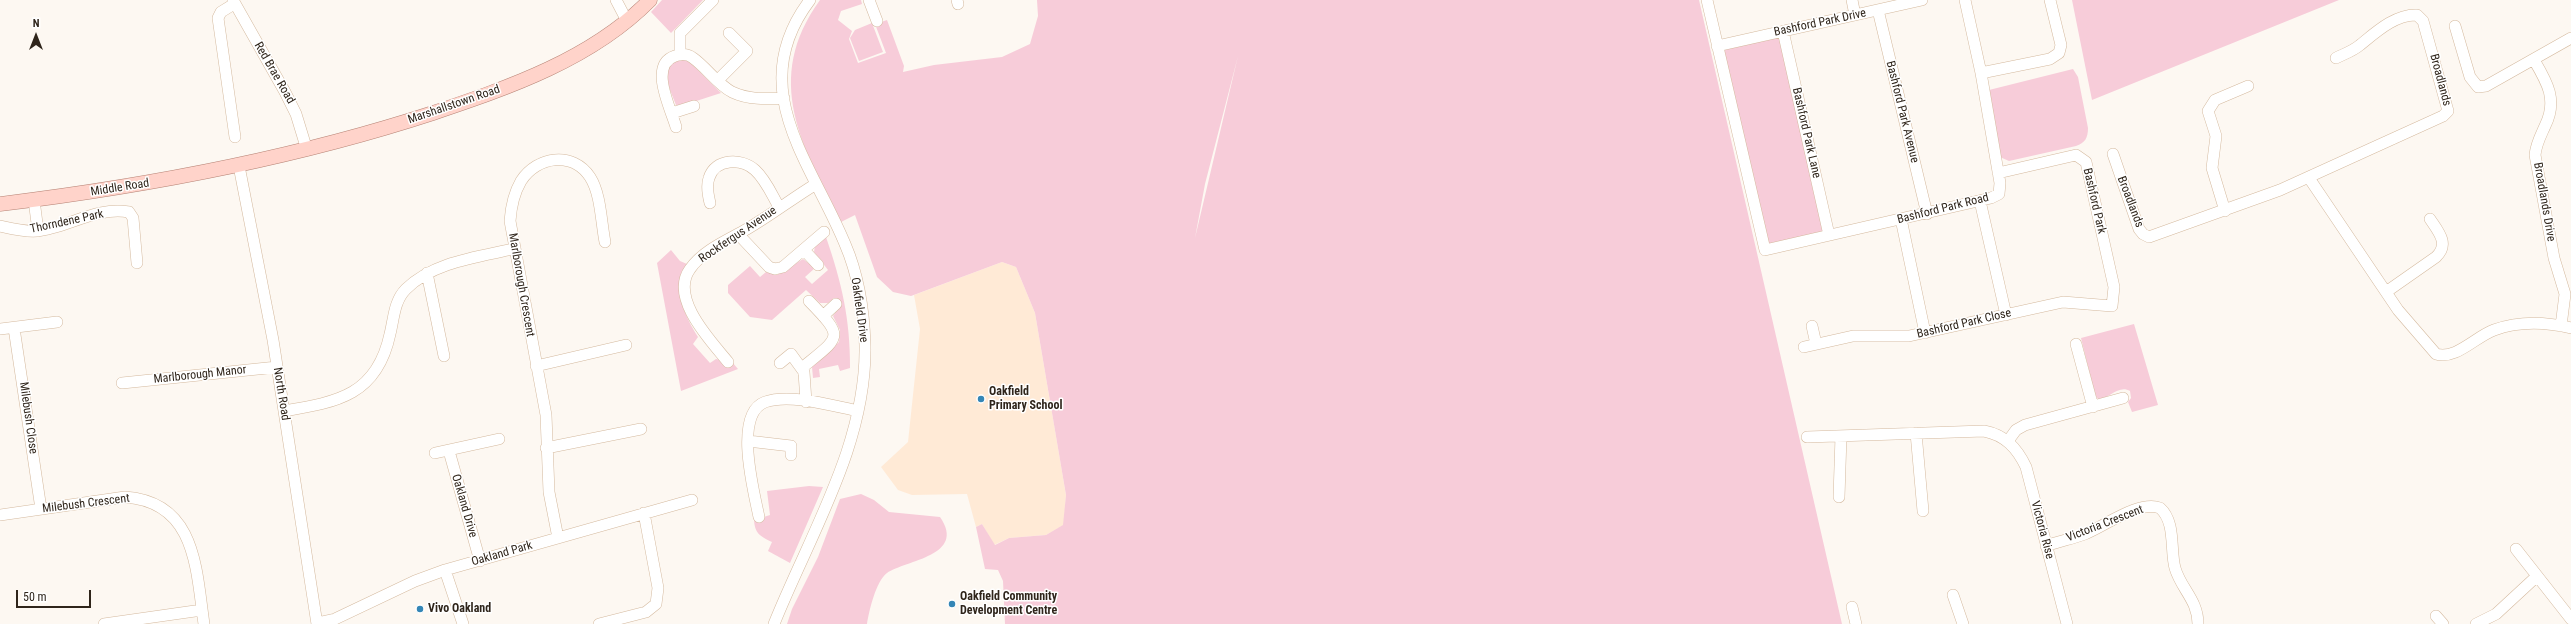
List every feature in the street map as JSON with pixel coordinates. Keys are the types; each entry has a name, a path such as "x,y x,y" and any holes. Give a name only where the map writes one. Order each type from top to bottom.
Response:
{"main road":[{"name":"Marshallstown Road","path":"240,166 380,130 531,77 568,60 626,21 650,0"},
{"name":"Middle Road","path":"0,204 140,186 240,166"}],"street":[{"path":"616,0 626,21"},
{"path":"680,55 680,34 713,0"},
{"name":"Oakfield Drive","path":"774,624 840,470 853,435 858,411 865,345 857,286 846,245 791,132 784,98 783,73 790,40 799,17 810,0"},
{"path":"869,0 877,21"},
{"path":"1707,0 1717,46"},
{"path":"1852,0 1855,15"},
{"name":"Bashford Park Drive","path":"1717,46 1922,0"},
{"name":"Bashford Park Road","path":"1717,46 1765,250 1926,214 1980,201 1999,194 1998,173 1982,88 1981,73 1965,0"},
{"path":"1981,73 2050,59 2059,53 2061,45 2050,0"},
{"path":"234,2 221,12 218,18 235,137"},
{"name":"Red Brae Road","path":"234,2 296,114 307,150"},
{"name":"Bashford Park Avenue","path":"1878,10 1926,214"},
{"name":"Broadlands","path":"2113,154 2139,229 2145,236 2154,236 2225,211 2309,178 2443,116 2448,111 2423,21 2416,15 2407,16 2375,31 2361,45 2336,58"},
{"path":"2455,26 2470,78 2478,87 2486,86 2571,38"},
{"name":"Bashford Park Lane","path":"1783,31 1829,235"},
{"path":"718,80 747,51 729,33"},
{"path":"676,127 663,85 661,72 666,62 680,55 693,58 718,80 740,95 754,98 784,98"},
{"name":"Broadlands Drive","path":"2534,60 2549,86 2552,100 2550,116 2539,139 2535,155 2554,258 2565,294 2566,327"},
{"path":"2225,211 2212,168 2216,136 2208,112 2215,100 2248,86"},
{"path":"672,114 694,106"},
{"name":"Bashford Park","path":"1998,173 2076,155 2086,162 2114,286 2112,306"},
{"name":"Marlborough Crescent","path":"558,538 549,497 546,448 546,415 513,249 511,212 522,180 538,164 558,159 578,164 590,177 596,192 605,242"},
{"path":"710,203 708,184 710,174 726,163 736,161 746,164 761,177 779,207"},
{"name":"North Road","path":"240,166 277,367 317,624"},
{"path":"2309,178 2386,292 2430,350 2442,356 2452,355 2478,337 2507,327 2537,323 2566,327"},
{"name":"Rockfergus Avenue","path":"728,362 693,317 686,300 685,286 687,274 692,266 718,246 816,184"},
{"path":"34,200 38,231"},
{"path":"1980,201 2006,315"},
{"name":"Thorndene Park","path":"0,226 23,231 38,231 87,216 129,212 133,218 137,263"},
{"path":"1901,219 1925,333"},
{"path":"2386,292 2436,257 2442,250 2443,241 2430,219"},
{"path":"738,234 769,267 774,270 782,268 824,232"},
{"path":"284,411 326,402 355,391 368,382 378,369 386,350 399,298 408,287 427,274 454,263 513,249"},
{"path":"804,250 818,265"},
{"path":"427,274 444,356"},
{"path":"803,367 834,340 834,327 809,301"},
{"name":"Bashford Park Close","path":"1804,348 1853,336 1909,336 2063,302 2112,306"},
{"path":"823,316 836,304"},
{"path":"0,329 57,322"},
{"path":"1812,326 1816,344"},
{"name":"Milebush Close","path":"14,328 41,509"},
{"path":"2076,344 2093,407"},
{"path":"536,366 626,345"},
{"path":"780,363 791,354 803,367 806,402"},
{"name":"Marlborough Manor","path":"122,384 277,367"},
{"path":"2008,441 2016,430 2025,425 2123,398"},
{"path":"759,516 751,475 748,441 750,416 759,405 776,400 806,402 858,411"},
{"path":"546,448 641,429"},
{"name":"Victoria Rise","path":"1807,437 1984,431 1998,435 2008,441 2018,452 2026,467 2067,624"},
{"path":"1916,433 1923,511"},
{"path":"1839,497 1841,436"},
{"path":"435,453 499,439"},
{"path":"748,441 791,446"},
{"name":"Oakland Drive","path":"449,451 480,561"},
{"name":"Milebush Crescent","path":"0,515 125,497 139,498 161,507 174,517 187,535 204,624"},
{"name":"Oakland Park","path":"317,624 339,617 415,581 445,570 692,500"},
{"name":"Victoria Crescent","path":"2046,546 2084,534 2137,510 2152,506 2160,508 2168,522 2175,569 2196,606 2198,624"},
{"path":"599,624 646,612 656,604 658,588 644,513"},
{"path":"2516,549 2536,577 2571,619"},
{"path":"445,570 463,624"},
{"path":"2476,624 2496,614 2536,577"},
{"path":"1953,595 1963,624"},
{"path":"1852,607 1856,624"},
{"path":"104,624 202,610"}],"shaded area":[{"path":"662,0 703,0 671,33 651,12"},
{"path":"820,0 861,0 862,4 841,11 838,20 852,31 849,39 858,63 886,53 875,24 887,20 904,66 903,72 934,65 1002,57 1030,44 1038,16 1037,0 1699,0 1842,624 1005,624 1003,581 998,570 985,569 976,527 982,524 995,545 1009,538 1046,535 1063,525 1066,495 1035,313 1016,267 1002,262 911,296 893,292 877,277 855,215 839,223 802,139 794,112 791,85 793,58 803,29","holes":["1238,56 1195,238 1205,184"]},
{"path":"2072,0 2339,0 2092,100"},
{"path":"872,23 883,52 859,61 850,38 855,30"},
{"path":"1783,31 1829,235 1765,250 1717,46"},
{"path":"682,59 690,62 721,93 684,105 676,105 666,80 668,67 674,61"},
{"path":"2073,69 2078,77 2088,128 2087,137 2084,142 2076,146 2009,161 2000,157 1989,90"},
{"path":"826,237 841,286 847,317 850,368 840,371 838,365 819,369 820,377 813,378 812,367 839,342 840,330 833,316 841,305 834,298 828,303 820,303 806,290 772,320 750,317 728,293 728,285 750,266 760,277 766,272 777,275 803,259 815,268 805,277 812,284 828,270 814,252 815,245"},
{"path":"671,250 680,261 687,264 681,283 681,293 684,310 698,337 693,344 710,363 716,359 732,362 738,369 681,391 657,263"},
{"name":"Oakfield Primary School","path":"1002,262 1016,267 1035,313 1066,495 1064,525 1046,535 1009,538 994,545 982,524 976,527 967,494 912,495 898,490 881,467 908,442 920,329 914,295"},
{"path":"2134,324 2158,405 2132,412 2128,402 2131,398 2130,391 2126,389 2118,390 2106,397 2098,399 2095,395 2081,338"},
{"path":"809,486 823,487 790,563 768,551 772,542 757,532 754,520 770,515 767,491"},
{"path":"861,494 874,500 889,512 940,517 946,530 946,540 940,548 931,555 896,568 883,577 876,589 867,624 787,624 792,609 818,557 840,499"}],"place":[{"name":"Oakfield Primary School","path":"981,399"},
{"name":"Oakfield Community Development Centre","path":"952,604"},
{"name":"Vivo Oakland","path":"420,609"}]}
